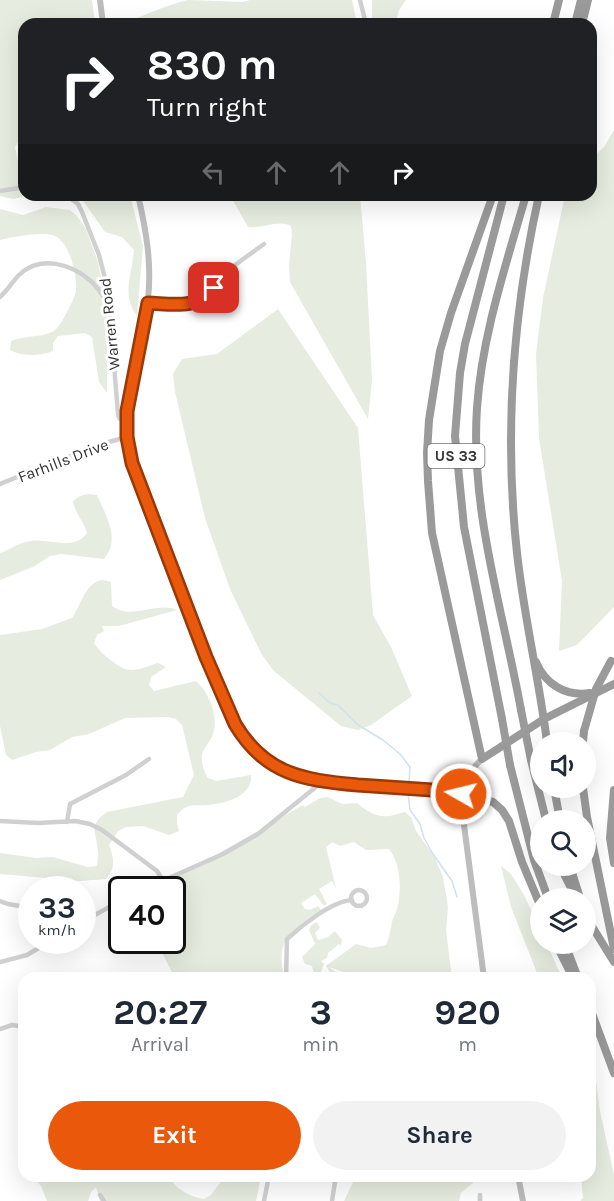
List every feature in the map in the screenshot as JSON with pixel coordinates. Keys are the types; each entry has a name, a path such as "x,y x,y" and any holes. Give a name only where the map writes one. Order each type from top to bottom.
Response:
{"highway":[{"path":"554,18 559,0"},
{"path":"576,18 581,0"},
{"path":"584,18 588,0"},
{"path":"491,201 440,351 429,420 428,453 432,532 482,759 544,719 614,684"},
{"name":"US 33","path":"502,201 465,344 460,373 455,436 464,526 510,765 534,860 544,888"},
{"name":"US 33","path":"524,201 487,336 480,382 477,426 478,482 484,526 531,760 544,810"},
{"path":"538,201 516,329 511,435 517,553 546,732"},
{"path":"532,652 540,670 558,688 587,694 600,691"},
{"path":"584,732 596,689 613,659"},
{"path":"614,790 610,838 614,863"},
{"path":"461,794 493,802 505,814 533,888"},
{"path":"584,798 614,949"},
{"path":"596,934 614,962"},
{"path":"561,954 570,972"},
{"path":"569,954 576,972"},
{"path":"596,1024 614,1073"},
{"path":"596,1027 603,1043"}],"street":[{"path":"100,0 102,18"},
{"path":"360,0 364,18"},
{"path":"0,191 18,189"},
{"name":"Warren Road","path":"74,201 85,218 105,273 110,304 118,414 119,418 127,424"},
{"path":"139,201 148,244 150,268 148,303 129,394 127,437 136,478 235,724 255,752 272,765 297,776 322,782 461,794"},
{"path":"148,303 194,304 202,300 224,273 264,244"},
{"path":"0,297 19,275 45,262 79,272 94,283 110,304"},
{"name":"Farhills Drive","path":"0,484 98,445 127,437"},
{"path":"67,822 70,804 126,775 149,759"},
{"path":"482,759 467,777 461,794 483,972"},
{"path":"169,876 223,854 258,834 322,782"},
{"path":"0,821 75,821 90,824 102,830 157,871 160,876"},
{"path":"286,972 287,939 322,911 346,900 352,900"},
{"path":"0,901 18,906"},
{"path":"0,962 29,954"},
{"path":"1,1026 18,1026"},
{"path":"264,1201 268,1182"},
{"path":"332,1201 335,1182"},
{"path":"519,1182 523,1201"},
{"path":"100,1195 104,1201"}],"shaded area":[{"path":"0,0 92,0 94,18 18,18 18,142 15,147 18,161 18,198 0,196"},
{"path":"188,0 243,2 250,0 352,0 356,18 137,18"},
{"path":"372,0 406,0 397,18 372,18"},
{"path":"614,130 614,607 577,645 559,651 562,581 539,438 536,354 543,298 564,201 597,201 597,153 604,147"},
{"path":"132,201 143,246 137,316 128,293 134,250 122,237 105,232 84,202"},
{"path":"233,201 361,201 372,380 368,419 290,282 291,226 281,223 248,227"},
{"path":"46,207 70,210 77,216 86,229 98,262 107,307 107,393 99,382 92,337 85,333 58,336 53,343 53,351 42,354 26,355 10,350 11,341 51,333 55,330 75,293 76,284 72,260 65,245 55,236 36,234 0,240 0,209 23,215"},
{"path":"278,309 358,428 373,615 391,647 412,696 371,725 358,730 341,726 274,671 262,655 230,589 205,518 175,392 173,374 182,359 217,354"},
{"path":"88,494 97,495 108,519 112,535 109,551 104,559 61,554 50,556 35,566 0,580 0,553 27,542 69,543 82,539 87,533 73,501"},
{"path":"103,580 111,582 112,606 120,610 128,612 169,608 177,610 119,626 102,626 104,631 97,635 94,643 118,666 129,670 158,663 166,667 151,677 149,685 154,691 196,681 209,698 215,720 213,734 202,755 202,764 208,778 216,781 251,775 250,782 243,793 230,800 184,808 177,815 179,831 169,835 143,826 126,827 118,831 109,845 113,863 106,879 96,880 96,876 0,874 0,853 36,858 53,857 88,867 97,866 95,826 101,817 107,812 183,797 194,775 182,725 176,719 168,717 125,718 89,734 72,737 50,750 12,760 6,755 0,726 0,635 42,629 72,618 88,589"},
{"path":"328,797 342,804 357,803 376,815 390,816 405,812 411,817 416,831 434,856 443,877 448,907 446,930 451,972 344,972 329,967 335,972 330,972 326,966 356,944 371,948 386,945 400,894 398,870 389,849 366,850 354,842 340,846 332,842 326,847 336,888 332,881 319,889 327,904 324,906 315,894 301,903 305,909 310,910 318,906 321,910 288,936 282,953 283,972 172,972 163,954 186,954 186,876 179,876 303,805 305,807 320,798"},
{"path":"501,866 511,874 530,908 530,954 551,954 559,972 537,972 511,907"},
{"path":"317,922 320,928 315,933 318,940 328,937 335,931 342,940 341,946 339,944 328,953 327,958 321,961 324,964 321,972 314,972 312,966 305,964 302,957 315,944 309,930 311,925"},
{"path":"596,1081 614,1175 614,1201 580,1201 583,1198 582,1182 596,1182"},
{"path":"37,1182 173,1182 184,1192 204,1199 211,1195 221,1182 260,1182 256,1201 100,1201 96,1187 91,1192 88,1201 47,1201"},
{"path":"353,1182 473,1182 461,1193 459,1201 344,1201"}],"waterway":[{"path":"319,693 330,703 338,705 358,725 383,740 400,754 410,767 409,783"},
{"path":"408,793 410,810 420,824 424,838 433,854 452,881 457,897"}],"route":[{"path":"214,288 208,296 194,304 148,303 129,394 127,432 136,478 206,657 235,724 255,752 287,773 322,782 461,794"}]}
